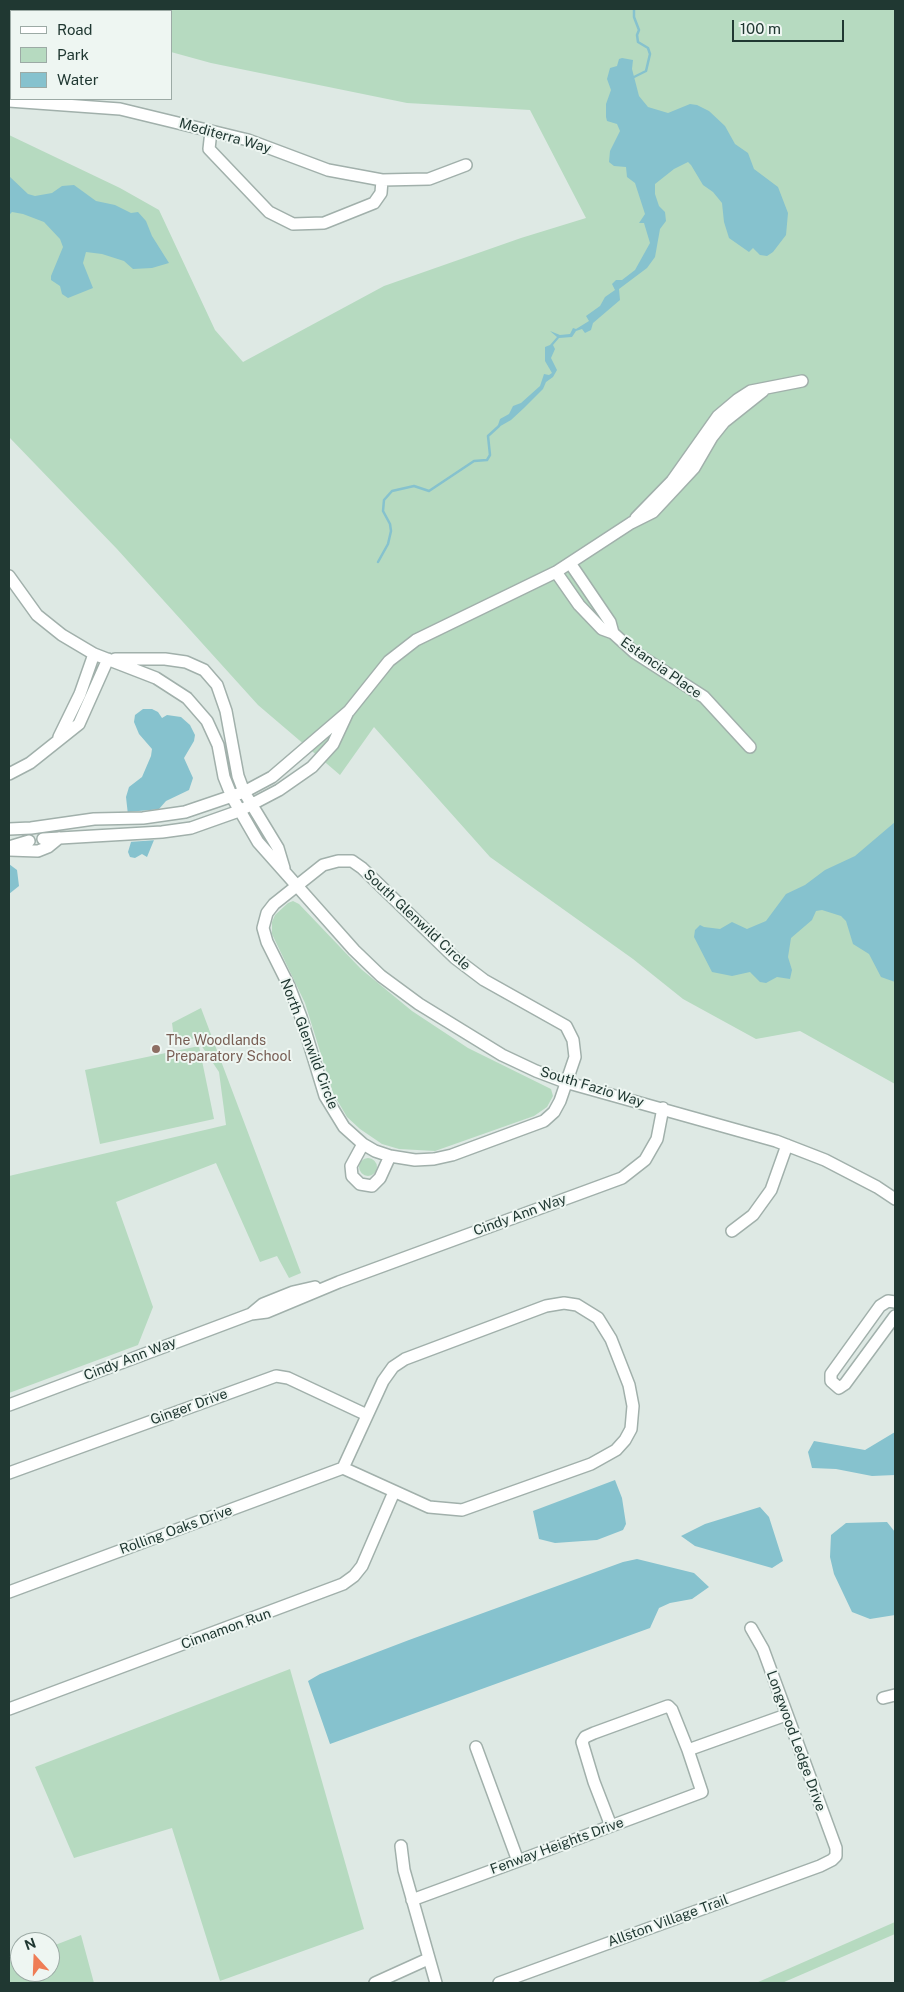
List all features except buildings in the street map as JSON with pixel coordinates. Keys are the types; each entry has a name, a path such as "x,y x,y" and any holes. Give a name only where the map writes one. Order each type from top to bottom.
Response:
{"street":[{"name":"Mediterra Way","path":"9,100 120,109 248,140 328,170 382,180 429,179 466,165"},
{"path":"211,131 208,149 269,212 293,224 324,223 374,202 381,193 382,180"},
{"path":"14,828 44,820 57,823 163,815 200,808 244,792 272,777 349,711 390,662 416,640 556,572 631,523 653,512 694,468 712,437 724,422 763,390 802,381"},
{"name":"Estancia Place","path":"570,563 610,622 613,633"},
{"name":"Estancia Place","path":"556,572 581,608 602,629 613,633 634,652 704,697 750,748"},
{"name":"South Fazio Way","path":"9,576 37,615 62,636 94,654 156,678 187,698 207,721 218,745 224,777 239,811 270,857 284,868"},
{"path":"54,745 69,721 94,654"},
{"path":"9,774 30,763 80,724 108,659"},
{"name":"South Fazio Way","path":"108,659 165,659 186,662 204,670 217,685 226,712 238,776 244,792 278,848 284,868 296,886 354,950 381,976 419,1004 502,1055 566,1082 663,1108 787,1145 825,1160 877,1187 895,1199"},
{"path":"44,839 162,832 199,825 239,811 252,805 312,767 333,744 349,711"},
{"path":"57,823 59,838"},
{"path":"9,848 38,851 48,847 59,838"},
{"path":"9,848 29,841"},
{"name":"South Glenwild Circle","path":"296,886 323,865 338,861 352,861 362,868 455,958 484,980 566,1026 573,1040 575,1057 560,1101 554,1112 544,1121 443,1157 415,1160 390,1156 363,1144 344,1127"},
{"name":"North Glenwild Circle","path":"296,886 274,904 267,913 263,928 266,942 289,986 301,1017 326,1096 344,1127"},
{"name":"Cindy Ann Way","path":"9,1405 251,1314 263,1304 293,1292 339,1282 622,1178 645,1160 658,1139 663,1108"},
{"path":"363,1144 351,1166 352,1176 360,1184 372,1186 380,1178 390,1156"},
{"path":"732,1231 753,1215 772,1190 787,1145"},
{"path":"895,1302 888,1301 880,1306 831,1374 831,1381 839,1388 845,1384 895,1316"},
{"path":"564,1303 577,1305 589,1310 604,1327 619,1360 631,1395 632,1423 625,1440 604,1457 462,1510 443,1510 429,1507 344,1468 367,1415 383,1381 405,1359 546,1306 564,1303"},
{"name":"Ginger Drive","path":"9,1473 263,1379 276,1376 288,1378 367,1415"},
{"name":"Rolling Oaks Drive","path":"9,1592 344,1468"},
{"name":"Cinnamon Run","path":"9,1709 343,1584 354,1576 362,1566 394,1492"},
{"name":"Longwood Ledge Drive","path":"751,1628 762,1648 836,1848 836,1856"},
{"path":"883,1698 895,1695"},
{"path":"611,1826 594,1782 582,1742 585,1736 668,1706 672,1710 688,1750 786,1715"},
{"path":"476,1747 518,1861"},
{"name":"Fenway Heights Drive","path":"412,1900 702,1792 688,1750"},
{"path":"401,1846 412,1900 436,1983"},
{"name":"Allston Village Trail","path":"499,1983 820,1866 836,1856"},
{"path":"375,1983 428,1959"}],"green space":[{"path":"13,9 895,9 895,1084 800,1031 756,1039 683,999 633,959 490,857 374,727 340,775 258,705 117,549 9,437 9,135 120,188 159,210 215,330 243,362 384,286 521,238 586,218 530,110 407,103 211,63 172,52 172,10"},
{"path":"293,901 299,904 361,969 412,1011 468,1048 551,1089 553,1096 547,1107 534,1116 435,1151 399,1149 382,1144 360,1129 347,1117 333,1093 305,1003 272,934 272,922 275,915"},
{"path":"201,1008 301,1273 289,1278 277,1256 260,1262 216,1163 116,1202 153,1307 138,1345 9,1393 9,1176 226,1125 219,1072 197,1039 174,1038 172,1023"},
{"path":"199,1046 214,1119 100,1144 85,1070"},
{"path":"368,1158 374,1161 377,1167 374,1173 368,1176 362,1173 359,1167 362,1161"},
{"path":"290,1669 364,1929 220,1981 172,1828 74,1858 35,1767"},
{"path":"895,1922 895,1934 782,1983 756,1983"},
{"path":"81,1935 94,1983 9,1983 10,1962 10,1982 60,1982 60,1943"}],"water":[{"path":"619,59 633,60 632,69 639,96 648,107 668,113 690,104 697,105 709,111 725,126 735,144 748,153 754,169 778,187 788,213 786,235 773,252 767,256 760,255 753,248 749,252 729,238 724,222 722,203 713,192 703,185 691,165 688,162 674,169 655,184 655,194 659,206 665,212 666,221 660,229 655,257 647,268 619,289 620,300 593,323 591,330 585,333 582,329 576,331 572,337 559,338 553,345 555,349 551,358 557,370 553,377 546,382 543,389 511,420 497,428 500,419 509,414 513,406 521,403 540,386 544,374 549,375 552,373 545,361 545,347 550,345 557,337 550,331 560,335 570,334 573,328 576,329 589,321 586,316 600,306 605,297 615,290 612,284 616,280 622,280 635,270 650,243 644,223 639,223 645,214 635,183 627,177 626,167 614,166 609,162 610,151 620,131 617,124 607,121 606,117 606,104 611,90 607,79 610,68 617,66"},
{"path":"9,176 28,194 35,196 52,193 62,186 74,185 96,201 115,205 131,213 138,212 146,221 152,236 169,263 152,268 133,269 124,261 102,254 86,252 83,263 93,288 68,298 62,294 60,286 51,280 63,247 60,239 44,222 23,214 12,212 9,215"},
{"path":"143,709 152,709 158,712 162,718 167,715 181,717 190,725 195,735 194,741 184,758 193,778 189,790 166,801 159,809 154,840 147,857 142,854 135,858 130,857 128,852 131,842 126,797 129,787 142,777 151,756 152,749 139,734 134,722 135,715"},
{"path":"895,822 895,982 881,977 869,954 853,944 846,921 841,916 822,910 816,911 812,920 791,938 788,957 792,970 790,979 777,977 766,983 760,982 750,972 732,976 712,972 694,937 695,930 700,925 720,929 732,922 747,929 766,921 786,894 805,885 825,870 855,856"},
{"path":"9,864 17,870 19,886 9,894"},
{"path":"895,1432 895,1475 872,1476 836,1469 812,1468 808,1452 814,1441 865,1450"},
{"path":"615,1480 622,1498 626,1524 623,1530 597,1540 555,1543 539,1539 533,1511"},
{"path":"760,1507 769,1517 783,1561 772,1568 695,1546 681,1536 705,1524"},
{"path":"887,1522 895,1532 895,1615 870,1619 852,1612 834,1574 830,1557 831,1535 846,1523"},
{"path":"637,1559 694,1573 709,1587 692,1599 670,1603 659,1608 650,1628 330,1744 308,1681 320,1674 409,1640 623,1562"}],"pier":[{"path":"162,809 157,840 129,842 127,812"}],"waterway":[{"path":"632,78 646,71 650,54 648,48 638,42 637,35 639,30 634,17 634,9"},
{"path":"378,562 388,544 391,531 390,524 383,511 384,500 392,491 414,486 429,491 474,461 487,460 490,455 488,436 499,426"}],"place":[{"name":"The Woodlands Preparatory School","path":"156,1049"}]}
